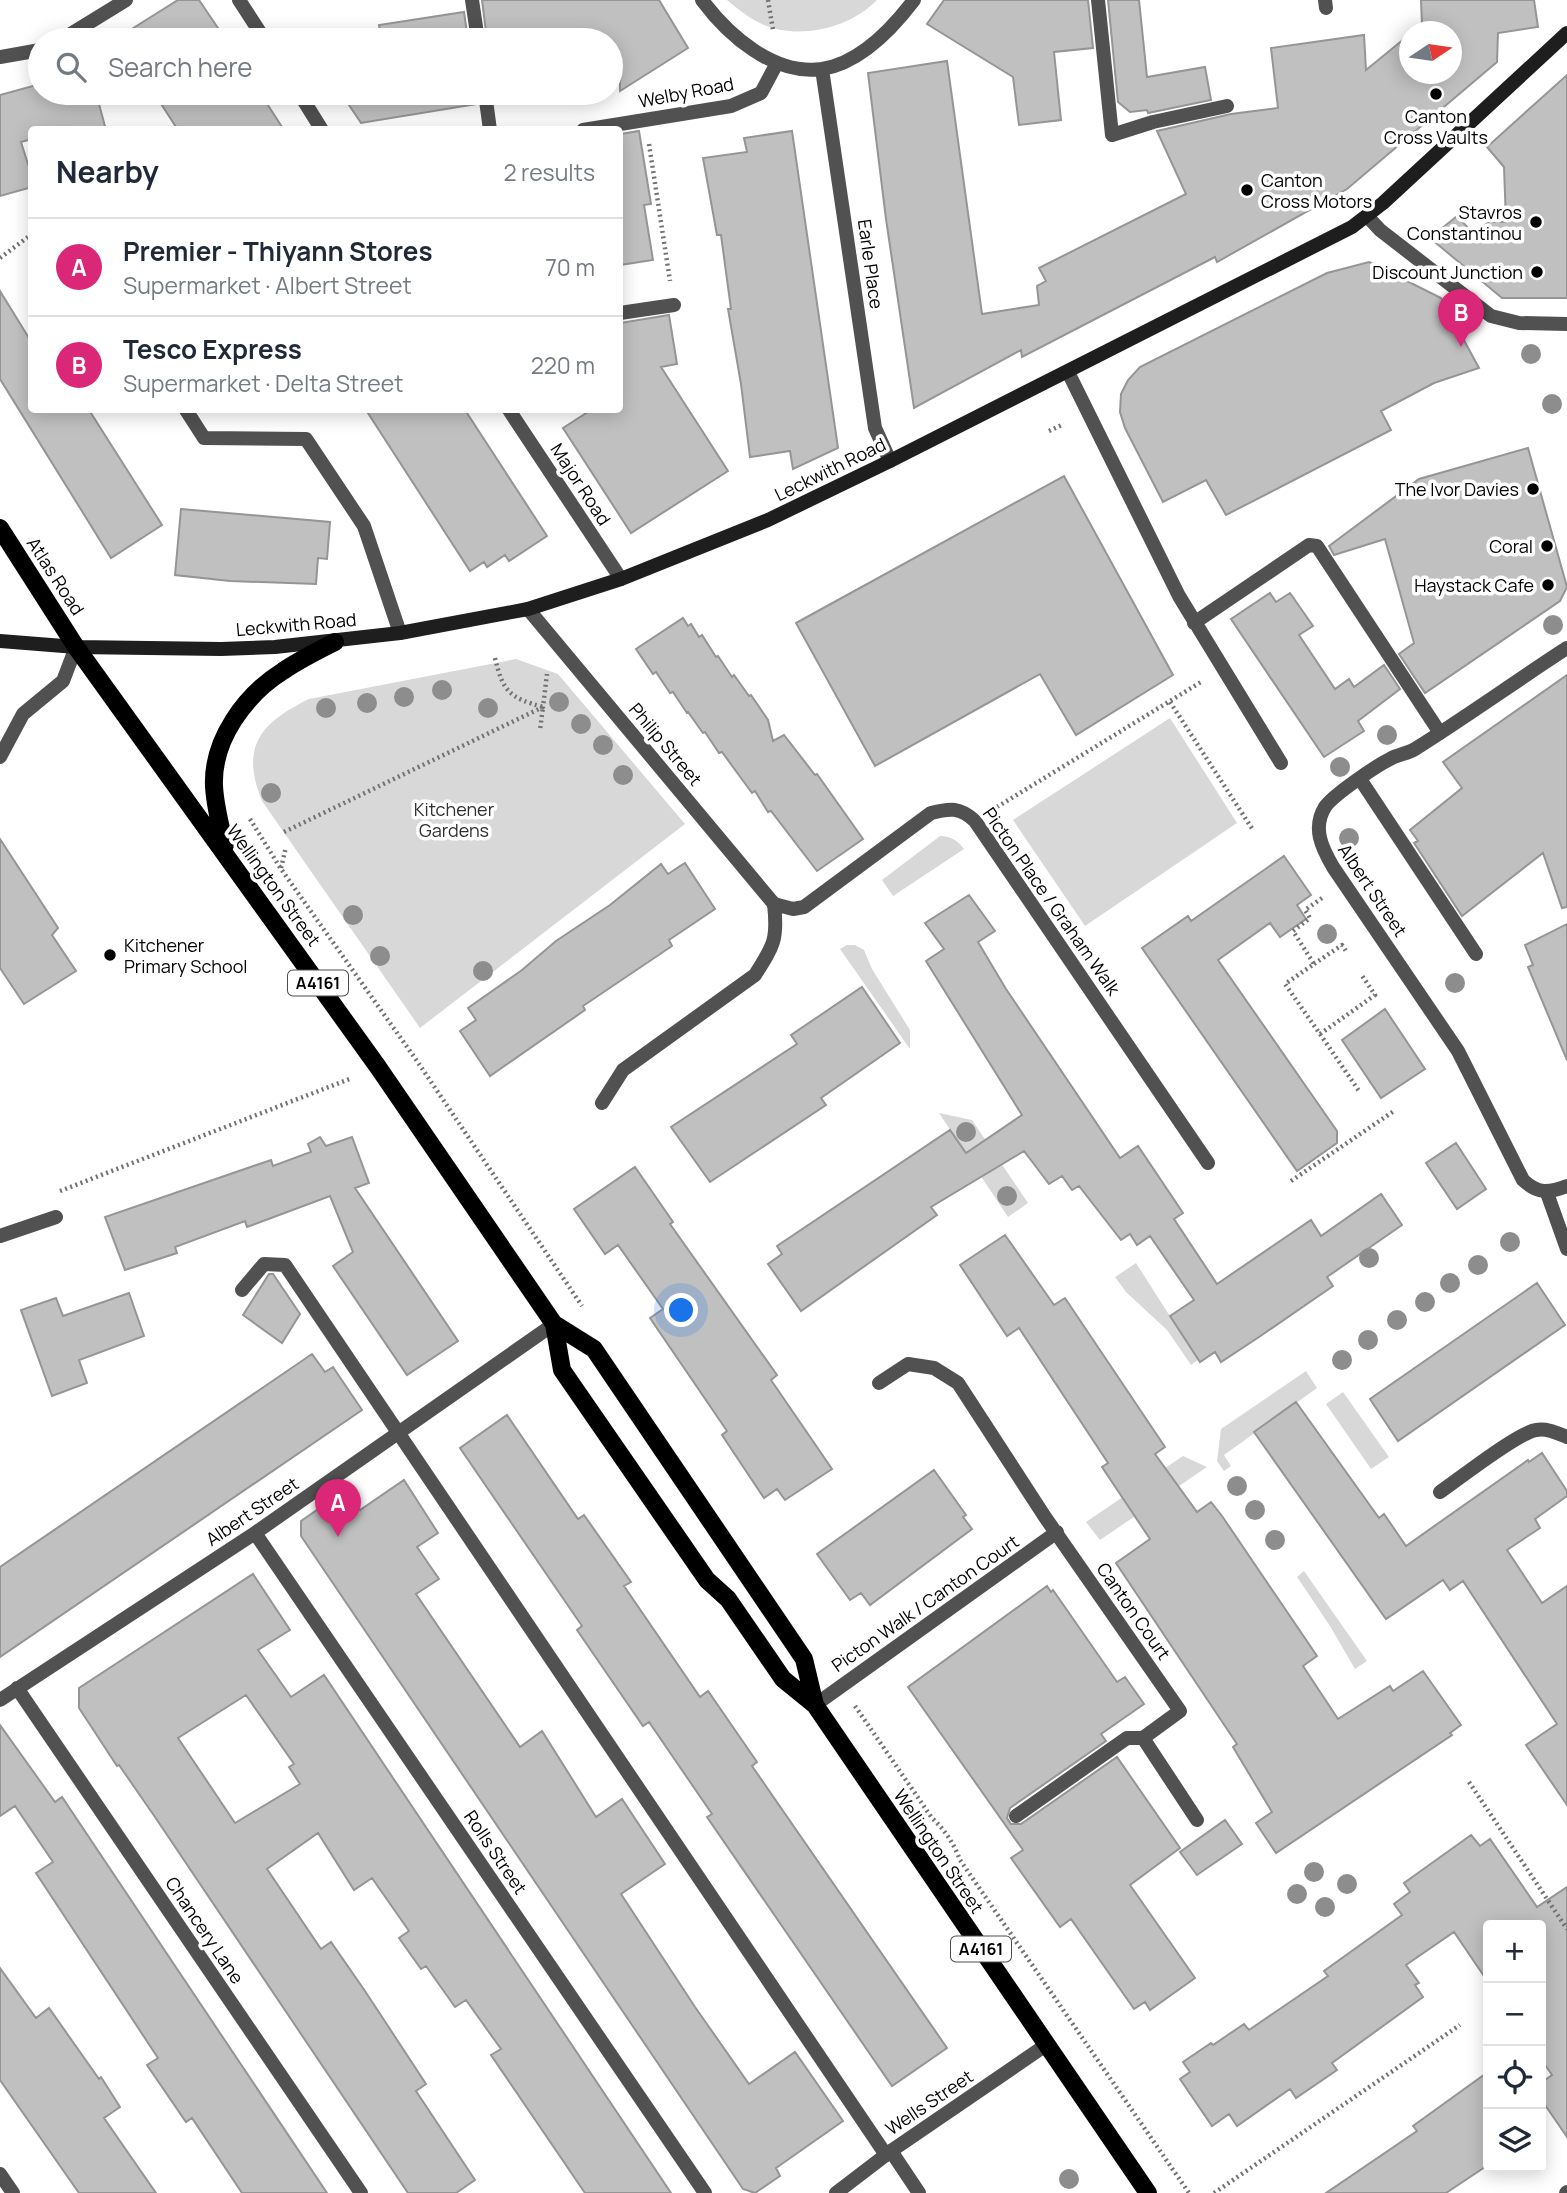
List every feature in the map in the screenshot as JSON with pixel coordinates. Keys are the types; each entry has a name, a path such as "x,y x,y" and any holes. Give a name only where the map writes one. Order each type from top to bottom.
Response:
{"main road":[{"name":"Leckwith Road","path":"0,641 76,647 221,649 335,642 528,609 621,579 747,529 890,461 1352,228 1567,33"},
{"name":"Atlas Road","path":"0,528 76,647"},
{"path":"229,858 218,816 214,783 221,742 241,710 260,689 282,671 335,642"},
{"name":"Wellington Street","path":"76,647 378,1067 554,1324 594,1349 804,1659 815,1705"},
{"name":"Wellington Street","path":"554,1324 562,1370 706,1580 728,1599 783,1679 815,1705 1148,2193"}],"street":[{"path":"80,28 126,0"},
{"path":"239,0 257,28"},
{"path":"472,0 476,28"},
{"path":"702,0 730,31 754,50 777,63 822,69 853,58 872,45 894,26 914,0"},
{"path":"1098,0 1112,135 1153,122 1227,106"},
{"path":"0,57 28,54"},
{"name":"Welby Road","path":"606,126 731,106 761,93 777,63"},
{"name":"Earle Place","path":"822,69 875,428 890,461"},
{"path":"306,105 320,126"},
{"path":"487,105 489,126"},
{"path":"1367,216 1380,230 1491,316 1519,323 1567,324"},
{"path":"623,313 674,305"},
{"path":"1068,372 1194,623 1281,763"},
{"path":"188,413 204,438 306,439 364,526 400,633"},
{"name":"Major Road","path":"511,413 621,579"},
{"path":"1194,623 1309,545 1317,546 1440,733"},
{"name":"Philip Street","path":"528,609 774,904"},
{"path":"0,757 23,714 63,681 76,647"},
{"name":"Albert Street","path":"1547,1193 1532,1189 1523,1180 1458,1051 1325,853 1319,839 1320,822 1325,807 1360,779 1390,758 1410,752 1567,648"},
{"path":"1360,779 1476,954"},
{"name":"Picton Place / Graham Walk","path":"774,904 793,909 804,906 931,813 949,808 967,814 975,821 1208,1163"},
{"path":"602,1103 623,1070 755,975 768,956 778,932 774,904"},
{"path":"1567,1186 1547,1193 1567,1249"},
{"path":"0,1236 56,1217"},
{"path":"242,1290 264,1264 285,1265 889,2153 919,2193"},
{"name":"Albert Street","path":"0,1700 255,1533 554,1324"},
{"name":"Canton Court","path":"879,1383 908,1364 934,1368 958,1383 1180,1711 1143,1738"},
{"path":"1440,1492 1519,1437 1535,1430 1552,1431 1567,1437"},
{"name":"Picton Walk / Canton Court","path":"815,1705 1057,1532"},
{"name":"Rolls Street","path":"255,1533 705,2193"},
{"name":"Chancery Lane","path":"17,1688 361,2193"},
{"path":"1016,1816 1127,1738 1143,1738 1197,1820"},
{"name":"Wells Street","path":"836,2193 889,2153 1046,2045"},
{"path":"0,2174 13,2193"}],"path":[{"path":"645,119 674,305"},
{"path":"0,258 28,237"},
{"path":"1049,431 1065,424"},
{"path":"495,658 505,689 517,700 543,707"},
{"path":"540,730 547,666"},
{"path":"975,821 1221,668"},
{"path":"1170,702 1253,830"},
{"path":"284,832 543,707"},
{"path":"244,811 281,869 286,847"},
{"path":"1314,964 1293,931 1310,918 1305,910 1323,898"},
{"path":"1346,951 1342,944 1285,984 1359,1091"},
{"path":"1320,1034 1375,995 1361,974"},
{"path":"56,1217 48,1195 300,1100 378,1067"},
{"path":"1291,1181 1394,1111"},
{"path":"1469,1782 1567,1929"},
{"path":"1214,2193 1460,2025"}],"green space":[{"path":"727,0 877,0 866,10 839,24 824,29 793,31 759,23"},
{"name":"Kitchener Gardens","path":"516,659 558,674 685,824 420,1028 262,801 253,766 254,751 259,739 278,717 309,699"},
{"path":"1170,718 1237,823 1085,926 1013,820"},
{"path":"940,836 954,840 964,849 893,896 882,880"},
{"path":"855,945 864,950 872,969 910,1030 910,1049 840,949"},
{"path":"939,1113 972,1120 1028,1203 1008,1217"},
{"path":"1136,1263 1198,1360 1191,1365 1167,1330 1126,1292 1115,1277"},
{"path":"1306,1371 1317,1388 1224,1455 1231,1466 1224,1471 1217,1461 1221,1429"},
{"path":"1343,1392 1389,1457 1371,1469 1326,1404"},
{"path":"1183,1456 1207,1467 1100,1540 1086,1522"},
{"path":"1304,1571 1367,1661 1355,1669 1297,1577"}],"building":[{"path":"178,0 199,0 218,28 133,28"},
{"path":"482,0 659,0 688,48 623,89 623,28 486,28"},
{"path":"944,0 1088,0 1093,48 1054,52 1061,120 1019,125 1013,77 927,24"},
{"path":"1108,0 1139,0 1147,77 1205,67 1211,100 1148,113 1147,110 1130,112 1118,102"},
{"path":"1421,0 1534,0 1538,27 1498,33 1497,62 1347,189 1217,262 1215,257 1022,357 1021,350 914,408 868,73 947,61 982,314 1039,305 1037,286 1046,281 1039,268 1186,194 1157,131 1231,114 1278,108 1271,48 1364,35 1366,70 1399,43 1399,84 1462,84 1462,21 1422,21"},
{"path":"464,12 466,28 379,28 379,25"},
{"path":"1567,75 1567,298 1502,298 1430,238 1457,216 1475,235 1488,222 1506,222 1504,167 1487,147"},
{"path":"28,87 28,105 99,105 105,126 28,126 28,140 21,142 28,164 28,188 0,196 0,95"},
{"path":"162,105 268,105 281,126 175,126"},
{"path":"349,105 471,105 361,123"},
{"path":"639,131 651,204 644,205 653,260 623,265 623,134"},
{"path":"792,131 838,448 793,469 790,451 750,457 728,309 731,309 721,235 717,235 703,158 747,152 744,138"},
{"path":"1369,262 1441,298 1479,368 1434,383 1381,411 1391,430 1226,515 1206,480 1163,502 1125,428 1120,412 1121,394 1128,380 1140,367 1327,273"},
{"path":"0,291 28,336 28,413 91,413 162,525 111,558 0,379"},
{"path":"669,315 677,364 661,367 728,471 631,533 563,428 586,413 623,413 623,323"},
{"path":"368,413 467,413 547,536 509,561 505,555 487,567 484,562 470,571"},
{"path":"1528,448 1567,587 1560,601 1425,693 1399,654 1414,643 1385,539 1334,555 1329,546 1419,479"},
{"path":"1064,476 1173,675 1076,735 1040,674 875,766 796,623"},
{"path":"181,509 330,522 327,559 318,558 316,584 230,581 175,575"},
{"path":"1270,593 1276,602 1290,593 1313,626 1299,635 1335,689 1349,679 1354,687 1384,665 1400,689 1358,721 1364,731 1324,757 1231,619"},
{"path":"683,618 688,626 691,624 699,637 702,635 732,677 734,675 749,696 751,695 768,720 773,741 784,735 815,775 817,774 863,839 817,871 771,811 768,812 755,791 752,793 722,752 719,753 673,692 670,693 656,672 653,674 636,649"},
{"path":"1567,675 1567,907 1562,908 1543,853 1462,916 1414,843 1418,841 1410,830 1462,788 1443,762"},
{"path":"0,839 58,928 52,935 76,971 24,1004 0,968"},
{"path":"1284,856 1311,895 1297,905 1306,919 1280,937 1270,923 1218,960 1337,1131 1337,1143 1297,1171 1142,948 1188,916 1191,921"},
{"path":"685,863 715,909 669,940 672,946 583,1006 585,1010 490,1076 460,1031 476,1020 468,1008 522,970 556,941 610,905 661,864 668,874"},
{"path":"969,895 995,931 978,942 1006,989 1120,1158 1138,1146 1183,1213 1174,1219 1217,1284 1311,1220 1321,1236 1381,1194 1402,1225 1327,1277 1333,1286 1259,1337 1221,1362 1215,1352 1200,1362 1170,1316 1194,1300 1150,1236 1137,1245 1130,1234 1121,1240 1079,1186 1072,1190 1062,1176 1049,1184 1024,1151 931,1207 937,1215 801,1311 768,1264 782,1254 777,1246 950,1130 966,1153 1022,1115 926,961 944,949 925,923"},
{"path":"1567,924 1567,1060 1528,967 1533,965 1525,945"},
{"path":"862,987 900,1043 821,1098 826,1105 710,1182 671,1127 797,1044 791,1035"},
{"path":"1385,1009 1425,1069 1381,1098 1342,1040"},
{"path":"320,1137 326,1146 352,1137 369,1183 355,1188 458,1341 407,1375 333,1266 353,1252 330,1196 247,1227 245,1221 175,1247 177,1253 125,1270 105,1217 271,1160 273,1166 311,1152 308,1144"},
{"path":"1456,1143 1486,1189 1457,1209 1426,1163"},
{"path":"635,1167 673,1222 670,1224 777,1375 771,1380 832,1469 785,1500 777,1489 764,1498 722,1435 727,1431 650,1318 663,1309 618,1245 605,1254 574,1209"},
{"path":"1005,1235 1054,1305 1065,1298 1165,1447 1155,1454 1197,1512 1211,1502 1222,1516 1317,1656 1303,1666 1338,1719 1390,1686 1393,1691 1423,1671 1461,1725 1450,1733 1452,1735 1276,1853 1256,1823 1272,1812 1233,1747 1237,1744 1116,1563 1150,1539 1102,1467 1108,1463 1019,1328 1007,1336 960,1265"},
{"path":"269,1274 273,1274 300,1314 282,1343 243,1315"},
{"path":"1537,1283 1565,1325 1398,1441 1370,1399"},
{"path":"129,1293 144,1336 79,1360 87,1383 52,1396 21,1310 56,1298 63,1316"},
{"path":"312,1354 325,1372 333,1367 362,1410 0,1657 0,1567"},
{"path":"1296,1402 1379,1518 1384,1514 1406,1546 1528,1460 1529,1462 1542,1453 1567,1491 1567,1496 1535,1519 1540,1528 1507,1550 1542,1603 1567,1586 1567,1805 1526,1745 1557,1724 1463,1581 1450,1590 1443,1580 1386,1619 1254,1432"},
{"path":"507,1415 578,1519 584,1515 631,1582 624,1586 700,1697 708,1691 757,1762 752,1766 947,2048 892,2086 707,1817 712,1814 649,1722 643,1726 577,1630 582,1626 460,1448"},
{"path":"934,1470 966,1515 963,1517 972,1529 870,1605 861,1593 850,1600 817,1554"},
{"path":"404,1480 438,1533 417,1547 439,1579 416,1594 520,1747 542,1731 596,1817 622,1799 665,1864 621,1894 695,2007 749,2084 795,2052 843,2121 776,2168 780,2176 755,2193 743,2189 301,1536 301,1521 346,1490 360,1510"},
{"path":"253,1574 290,1630 258,1650 291,1697 324,1675 671,2193 585,2193 491,2055 501,2049 466,2000 455,2007 426,1966 421,1969 399,1938 409,1931 372,1878 354,1890 318,1833 267,1869 321,1949 331,1942 365,1991 426,2084 416,2091 475,2180 456,2193 408,2193 79,1708 79,1688","holes":["246,1695 294,1764 289,1767 300,1784 235,1823 178,1738"]},
{"path":"1047,1586 1051,1592 1053,1590 1117,1682 1125,1677 1144,1704 1101,1734 1106,1741 1010,1808 1007,1818 1011,1824 1021,1824 1117,1757 1180,1848 1130,1885 1195,1978 1150,2010 1145,2002 1134,2009 1071,1919 1060,1927 1011,1858 1023,1850 908,1687"},
{"path":"0,1725 55,1802 62,1797 327,2193 242,2193 192,2118 186,2122 147,2065 158,2058 36,1873 53,1862 15,1806 0,1816"},
{"path":"1225,1820 1242,1844 1197,1875 1180,1852"},
{"path":"1471,1835 1480,1846 1490,1839 1537,1907 1567,1887 1567,2137 1546,2106 1546,2079 1552,2075 1546,2066 1546,1920 1483,1920 1483,1975 1454,1932 1406,1965 1419,1983 1415,1985 1423,1997 1332,2063 1337,2070 1296,2098 1290,2089 1237,2126 1229,2114 1212,2126 1180,2079 1190,2072 1183,2062 1244,2024 1249,2030 1328,1976 1324,1971 1402,1915 1394,1904 1410,1892 1404,1883"},
{"path":"0,1968 36,2018 49,2008 99,2079 101,2077 120,2107 104,2118 156,2193 79,2193 0,2080"},
{"path":"1483,2076 1483,2168 1446,2193 1326,2193 1417,2131 1413,2126"}],"place":[{"name":"Canton Cross Vaults","path":"1436,94"},
{"name":"Canton Cross Motors","path":"1247,190"},
{"name":"Stavros Constantinou","path":"1536,222"},
{"name":"Discount Junction","path":"1537,272"},
{"name":"Tesco Express","path":"1461,347"},
{"name":"The Ivor Davies","path":"1533,489"},
{"name":"Coral","path":"1547,546"},
{"name":"Haystack Cafe","path":"1548,585"},
{"name":"Kitchener Primary School","path":"110,955"},
{"name":"Premier - Thiyann Stores","path":"338,1537"}]}
